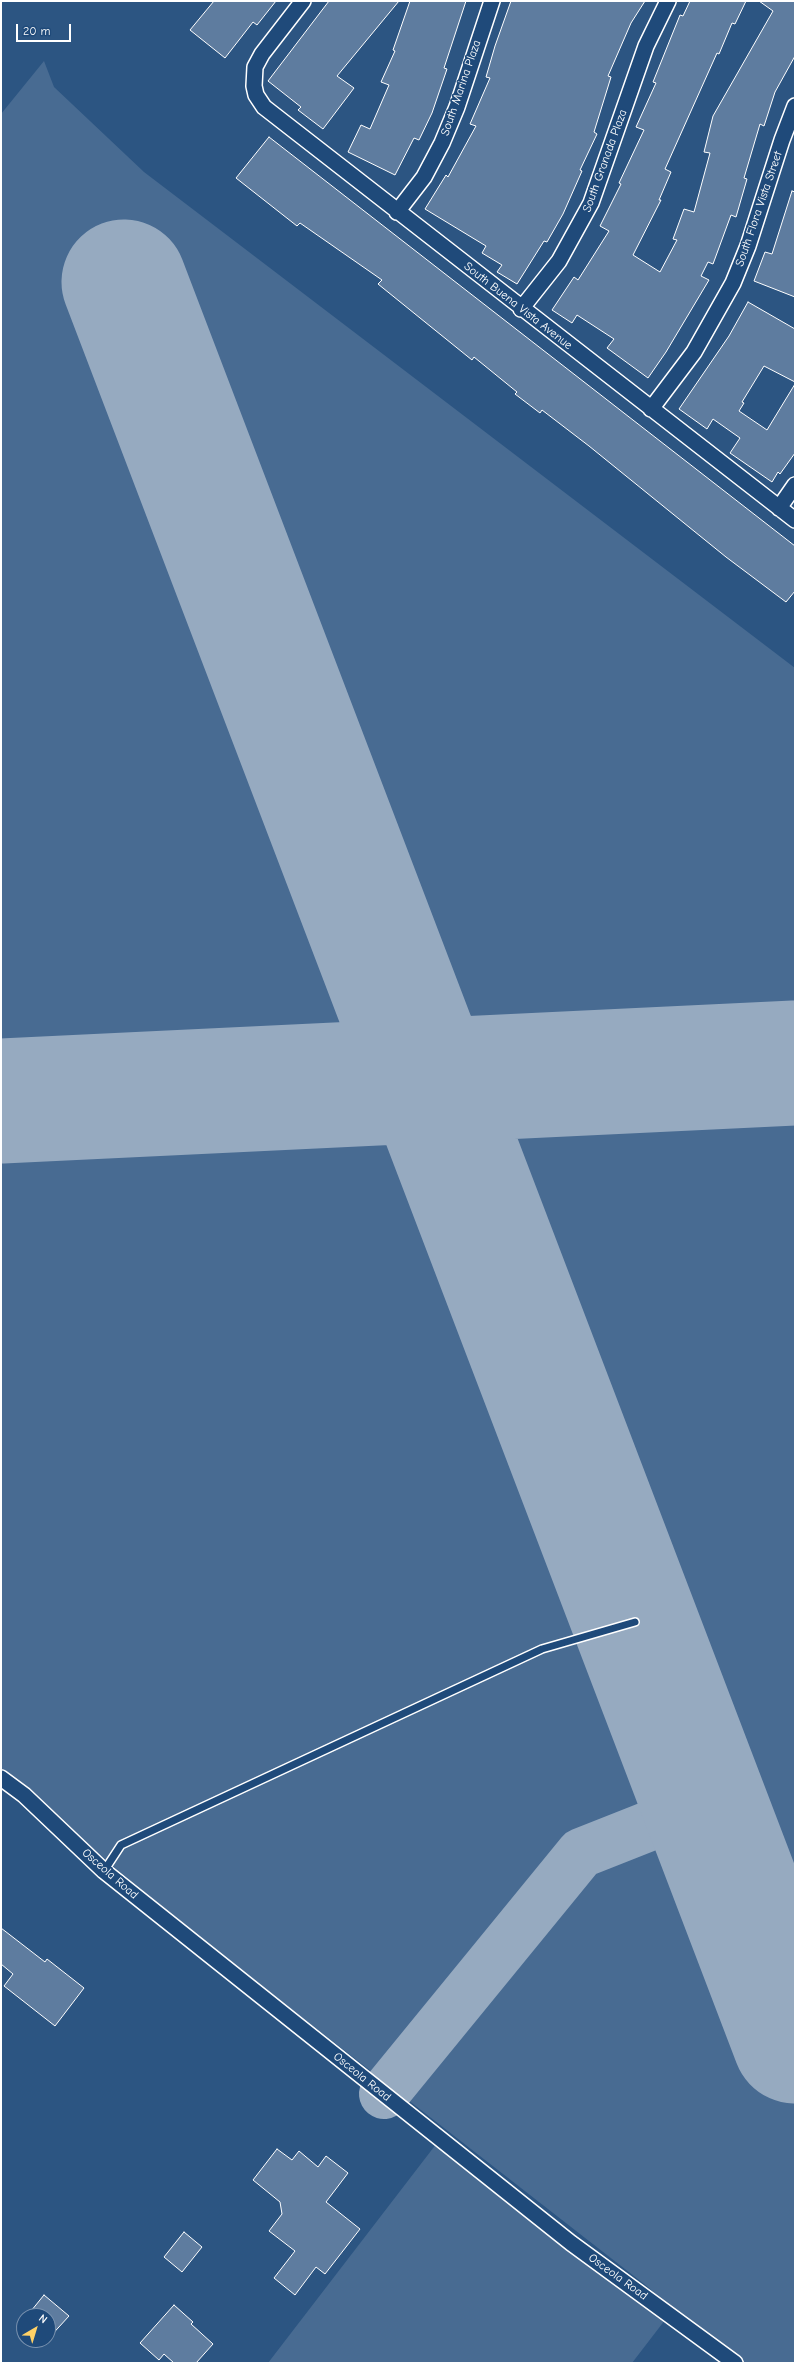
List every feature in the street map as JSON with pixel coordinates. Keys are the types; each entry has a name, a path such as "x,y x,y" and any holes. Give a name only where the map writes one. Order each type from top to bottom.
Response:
{"street":[{"name":"South Buena Vista Avenue","path":"303,1 262,54 256,67 253,82 256,95 268,111 795,520"},
{"name":"South Marina Plaza","path":"397,212 424,177 442,143 457,107 492,1"},
{"name":"South Granada Plaza","path":"522,309 559,261 591,203 646,46 668,1"},
{"name":"South Flora Vista Street","path":"651,409 694,352 733,283 748,246 782,140 795,106"},
{"path":"779,508 795,485"},
{"name":"Osceola Road","path":"1,1778 24,1795 104,1871 571,2243 735,2363"}],"lane":[{"path":"104,1871 122,1845 129,1841 542,1649 635,1622"}],"shaded area":[{"path":"44,61 54,87 144,172 795,668 795,2363 743,2363 680,2317 648,2287 222,1955 120,1872 1,1770 1,114"},
{"path":"437,2143 665,2320 632,2363 268,2363"}],"building":[{"path":"214,1 276,1 257,25 253,22 225,58 190,30"},
{"path":"329,1 399,1 337,76 354,88 323,129 298,110 301,107 268,81"},
{"path":"410,1 466,1 444,68 447,69 432,113 419,140 414,138 395,175 348,152 361,125 370,129 389,85 381,82 395,51 393,50"},
{"path":"511,1 645,1 631,23 608,76 611,77 594,132 597,134 580,170 582,171 563,214 547,242 544,241 517,284 497,272 502,265 482,253 486,246 425,209 446,175 448,177 476,126 470,124 490,78 486,77"},
{"path":"690,1 746,1 735,24 732,23 719,54 717,53 665,169 671,172 659,200 661,200 633,255 660,272 677,240 673,239 684,209 694,212 710,153 704,152 713,116 773,11 759,1 795,1 795,56 775,92 764,126 760,124 744,178 747,179 736,217 731,215 713,264 708,262 701,276 709,280 666,352 648,378 607,348 614,339 577,315 572,323 552,310 574,277 578,280 609,231 600,226 621,184 619,183 644,130 636,127 656,83 653,82 680,15 683,16"},
{"path":"269,137 795,546 795,591 786,602 726,557 589,446 542,410 540,413 515,394 517,392 474,357 472,360 378,284 382,280 300,223 297,226 236,178"},
{"path":"792,191 795,192 795,297 754,281 765,252 772,254"},
{"path":"748,302 795,329 795,382 764,366 742,402 744,403 739,411 767,430 795,384 795,453 780,474 778,472 772,482 730,453 740,438 713,419 707,429 679,409 729,336"},
{"path":"1,1928 45,1962 47,1959 84,1988 55,2026 4,1986 13,1974 1,1964"},
{"path":"277,2149 292,2160 299,2151 318,2167 326,2156 348,2173 326,2202 360,2229 325,2274 316,2267 295,2295 274,2278 295,2251 269,2231 282,2214 280,2202 253,2180"},
{"path":"184,2232 202,2247 182,2272 164,2257"},
{"path":"44,2295 69,2316 56,2330 56,2308 33,2308"},
{"path":"174,2305 193,2322 191,2324 213,2344 196,2363 174,2363 164,2354 159,2360 140,2343"}],"taxiway":[{"path":"384,2094 581,1853 705,1804"}],"runway":[{"path":"124,282 795,2041"},
{"path":"1,1101 795,1063"}]}
